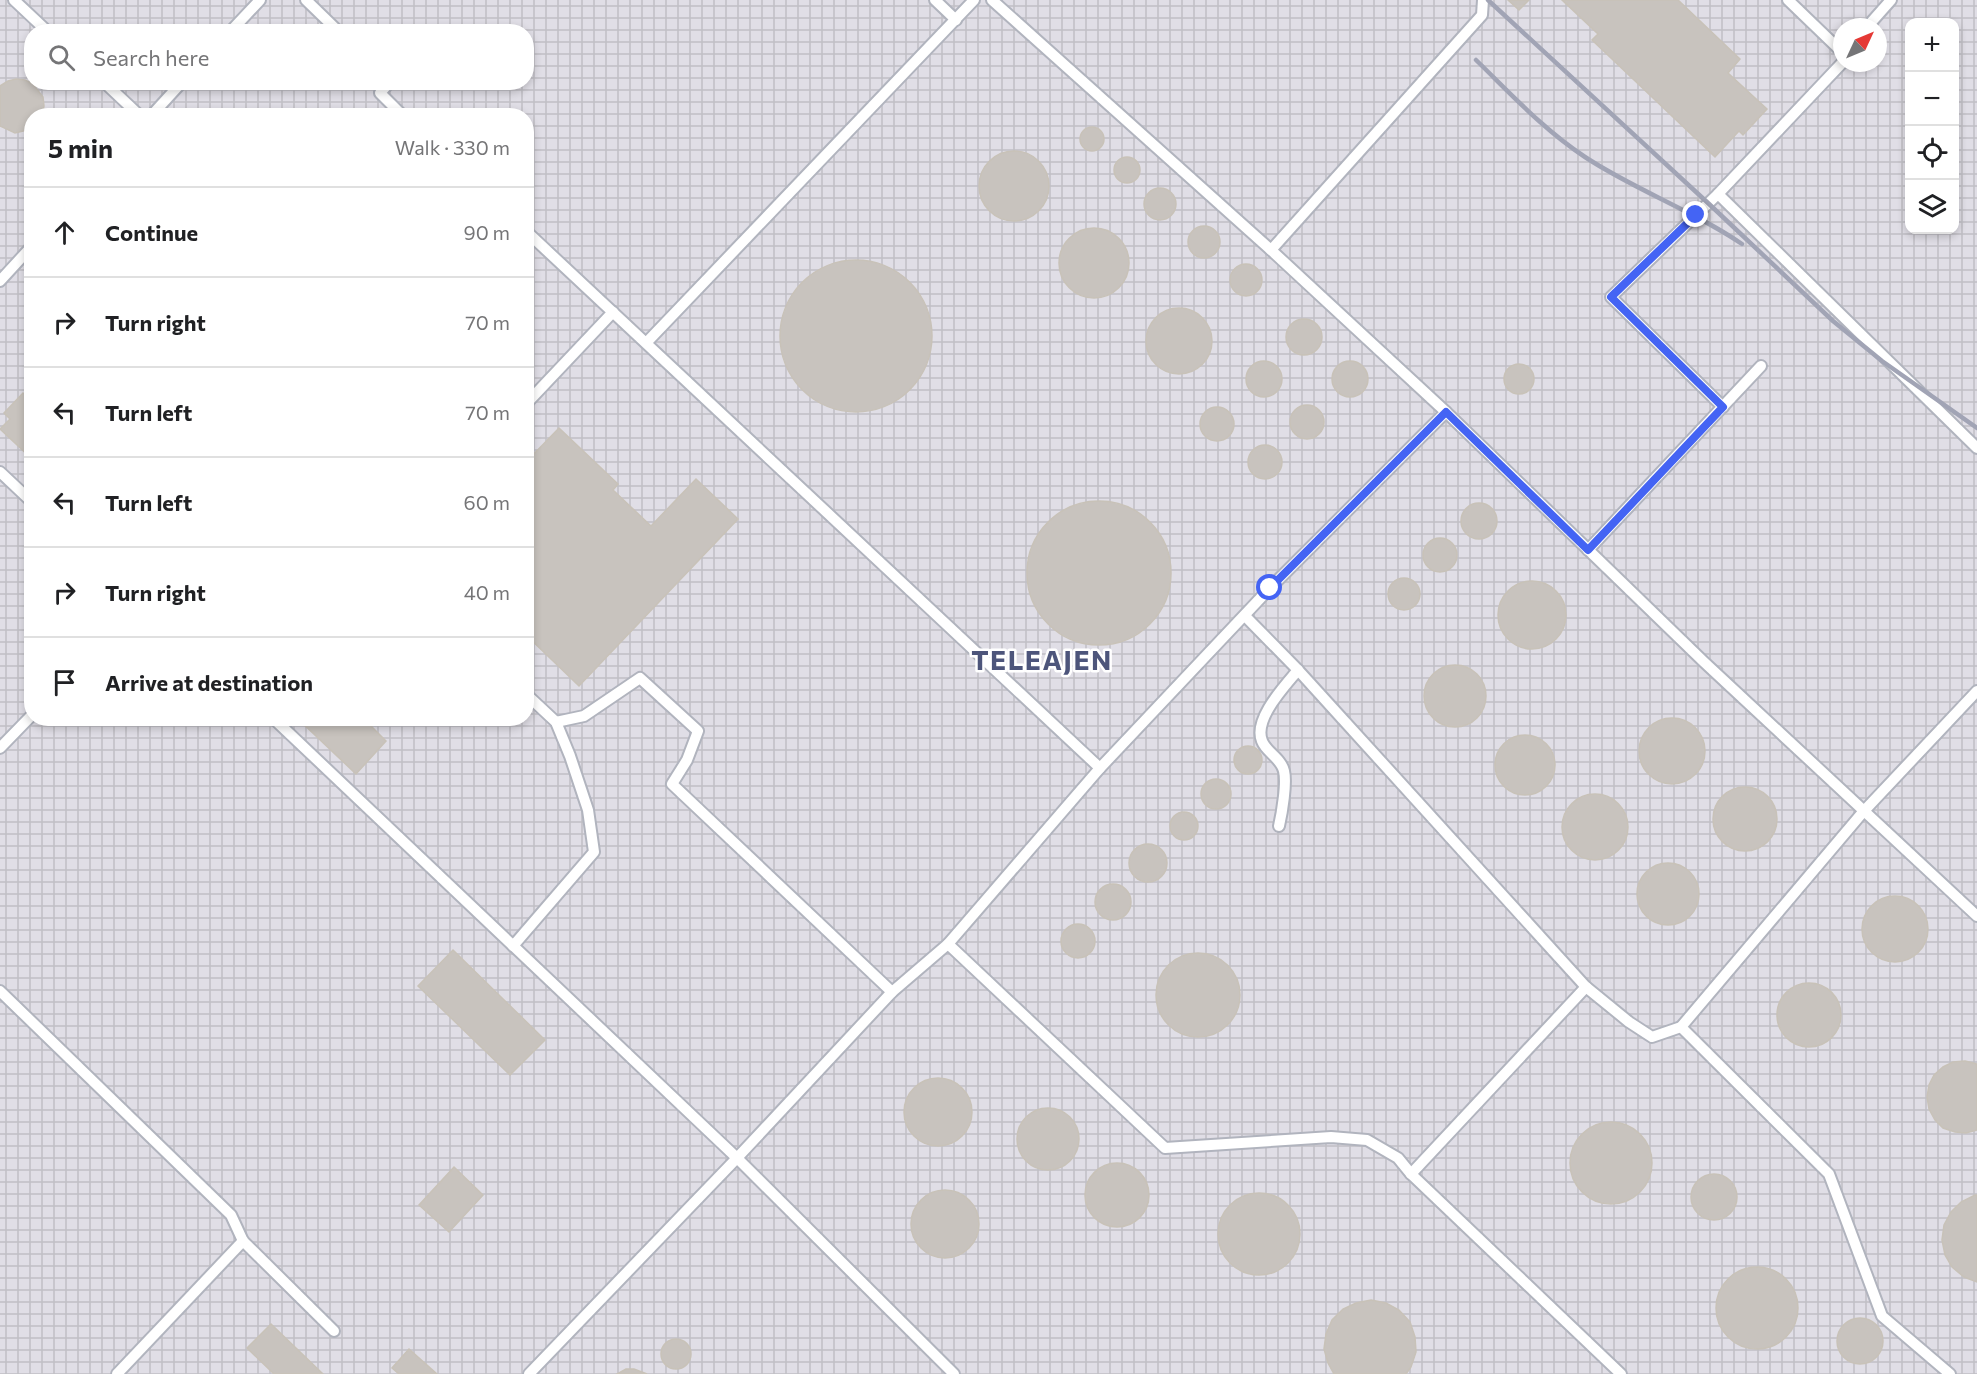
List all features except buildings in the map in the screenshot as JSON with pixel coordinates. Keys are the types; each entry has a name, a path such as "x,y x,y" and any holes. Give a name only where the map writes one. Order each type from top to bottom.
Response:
{"lane":[{"path":"14,0 40,24"},
{"path":"238,24 260,0"},
{"path":"306,0 331,24"},
{"path":"935,0 956,20"},
{"path":"647,342 974,0"},
{"path":"992,0 1271,250 1446,412 1863,812 1977,916"},
{"path":"1271,250 1482,15 1484,0"},
{"path":"1788,0 1833,43"},
{"path":"1875,18 1891,0"},
{"path":"1723,407 1611,297 1718,194 1833,72"},
{"path":"112,90 132,108"},
{"path":"158,108 175,90"},
{"path":"383,90 380,93 395,108"},
{"path":"1718,194 1977,448"},
{"path":"534,238 1100,768"},
{"path":"0,281 24,255"},
{"path":"534,396 613,312"},
{"path":"1588,550 1761,366"},
{"path":"529,1374 737,1158 892,992 948,944 1100,768 1270,588 1446,412"},
{"path":"0,472 24,494"},
{"path":"1245,616 1298,670 1586,987 1629,1022 1652,1037 1681,1027 1863,812 1977,691"},
{"path":"1280,826 1284,771 1275,756 1262,743 1261,731 1263,720 1274,701 1298,670"},
{"path":"556,722 584,716 640,678 698,731 687,760 672,784 892,992"},
{"path":"513,945 594,852 588,810 570,756 556,722 534,701"},
{"path":"0,748 24,723"},
{"path":"281,726 737,1158 954,1374"},
{"path":"948,944 1165,1148 1331,1137 1367,1140 1398,1158 1411,1174 1621,1374"},
{"path":"1411,1174 1586,987"},
{"path":"0,991 231,1215 243,1241 334,1331"},
{"path":"1681,1027 1829,1174 1882,1316 1950,1374"},
{"path":"117,1374 243,1241"}],"shaded area":[{"path":"0,0 1977,0 1977,1374 0,1374"}],"railway":[{"path":"1488,0 1833,321 1882,361 1977,428"},
{"path":"1476,60 1515,99 1585,157 1742,244"}],"district":[{"name":"TELEAJEN","path":"1042,661"}],"route":[{"path":"1270,588 1446,412 1588,550 1723,407 1611,297 1696,215"}]}
